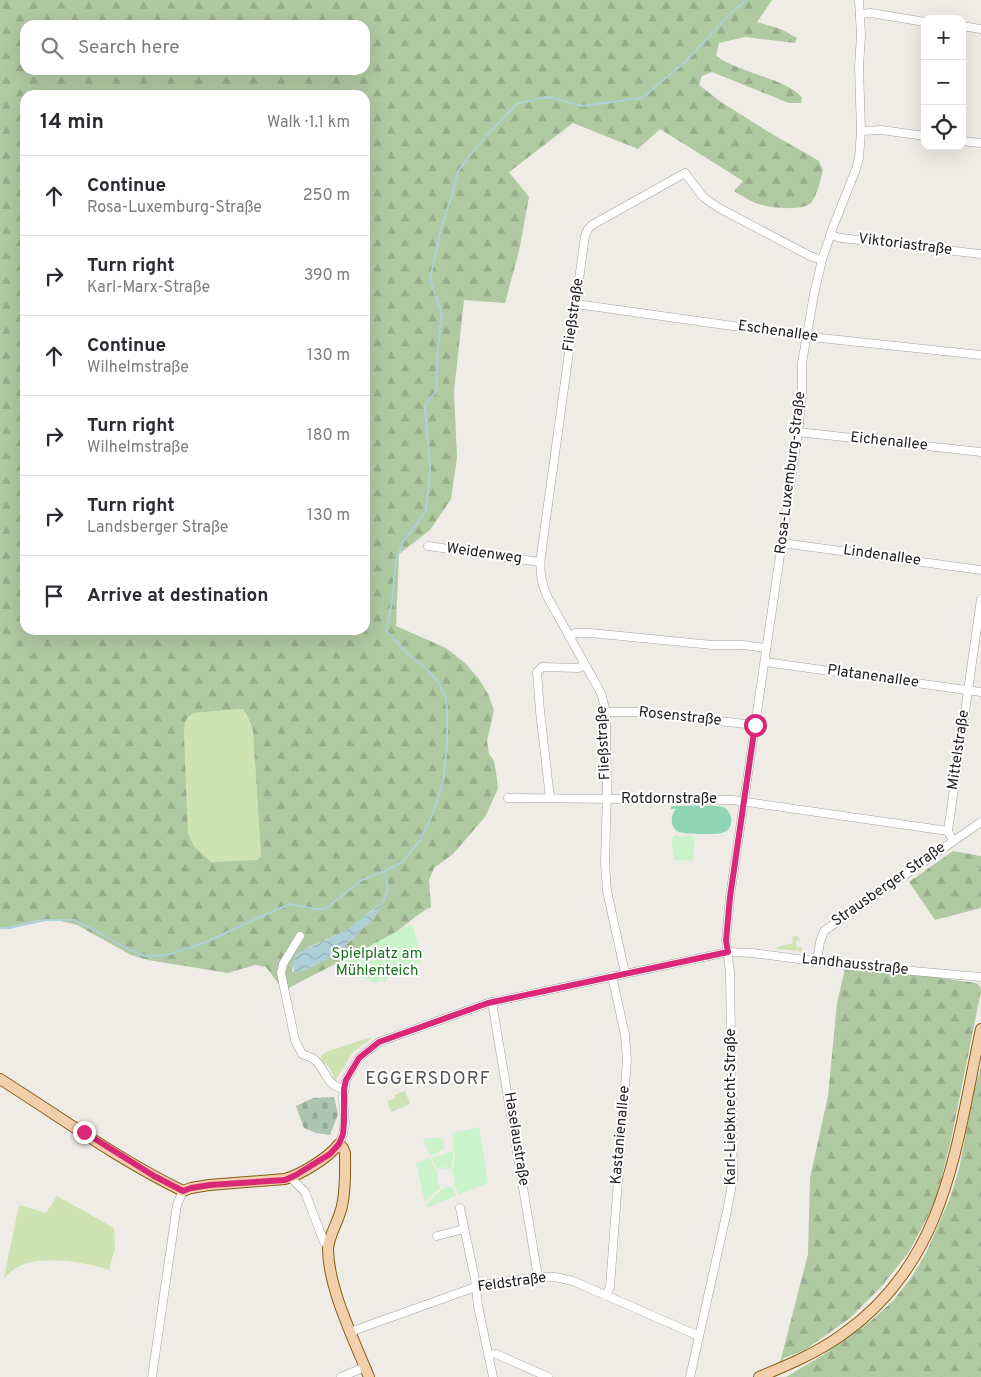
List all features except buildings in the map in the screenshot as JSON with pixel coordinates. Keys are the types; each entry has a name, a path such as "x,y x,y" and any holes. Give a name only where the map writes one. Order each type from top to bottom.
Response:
{"main road":[{"path":"759,1377 778,1373 857,1324 885,1298 916,1255 931,1226 946,1184 981,1029"},
{"path":"0,1079 130,1162 183,1191 191,1188 285,1180 330,1154 339,1144 345,1153 344,1196 341,1212 329,1244 329,1258 337,1296 369,1377"}],"street":[{"name":"Rosa-Luxemburg-Straße","path":"728,952 726,941 727,924 743,801 798,432 802,394 802,363 822,260 859,158 861,131 859,0"},
{"path":"860,14 871,13 921,21"},
{"path":"966,27 981,29"},
{"path":"861,131 881,130 921,135"},
{"path":"966,142 981,144"},
{"name":"Fließstraße","path":"625,973 608,891 605,864 607,799 606,712 600,693 543,588 540,575 540,562 588,230 592,225 685,174 703,197 719,208 810,256 822,260"},
{"name":"Viktoriastraße","path":"830,235 841,238 981,254"},
{"name":"Eschenallee","path":"576,304 807,336 981,355"},
{"name":"Eichenallee","path":"798,432 981,452"},
{"name":"Lindenallee","path":"782,543 981,570"},
{"name":"Weidenweg","path":"428,546 540,562"},
{"name":"Mittelstraße","path":"948,831 981,599"},
{"path":"570,636 576,633 591,633 712,645 742,645 766,648"},
{"name":"Platanenallee","path":"765,662 981,692"},
{"path":"550,798 537,672 542,667 578,668 585,665"},
{"name":"Rosenstraße","path":"606,712 636,712 755,725"},
{"name":"Rotdornstraße","path":"508,798 706,799 743,801 948,831"},
{"name":"Strausberger Straße","path":"817,961 824,931 981,822"},
{"path":"948,831 953,841"},
{"path":"300,936 283,964 280,974 295,1040 302,1054 316,1060 331,1084 344,1089 344,1123 343,1134 339,1144"},
{"name":"Landhausstraße","path":"344,1089 346,1080 359,1058 379,1042 492,1002 728,952 981,977"},
{"name":"Karl-Liebknecht-Straße","path":"690,1377 733,1179 728,952"},
{"name":"Kastanienallee","path":"606,1296 610,1287 627,1060 625,1035 612,976"},
{"name":"Haselaustraße","path":"492,1002 538,1277"},
{"path":"291,1178 305,1192 324,1242 329,1244"},
{"path":"152,1377 176,1212 179,1198 183,1191"},
{"path":"460,1208 493,1377"},
{"path":"437,1236 464,1229"},
{"name":"Feldstraße","path":"350,1332 476,1287 538,1277 561,1278 699,1336"},
{"path":"489,1355 496,1354 548,1377"},
{"path":"341,1377 365,1367"}],"green space":[{"path":"0,0 772,0 757,22 781,29 797,38 795,43 745,37 719,43 716,56 725,62 786,86 802,98 801,103 789,103 712,72 702,76 699,85 721,102 819,161 823,170 813,200 807,206 780,208 751,201 734,191 743,181 660,129 638,149 573,123 509,172 529,197 519,251 505,303 464,300 454,391 457,458 451,499 430,530 399,554 396,626 446,648 465,663 479,679 488,694 494,710 487,741 489,754 494,761 498,789 485,817 453,854 434,868 429,880 431,907 387,938 287,989 278,983 266,967 255,965 228,973 148,960 131,955 77,925 56,920 39,920 0,929","holes":["243,709 253,731 261,856 257,860 211,862 194,846 188,833 185,724 187,719 194,713","382,903 374,918 338,953 305,970 294,973 292,971 293,964 309,947 341,933 362,920 369,912"]},
{"path":"243,709 253,731 261,856 257,860 211,862 194,846 188,833 185,724 188,717 194,713"},
{"path":"671,806 725,808 730,814 731,826 719,834 679,832 674,828 672,818 676,809 671,809"},
{"path":"676,835 682,837 690,835 695,839 693,861 674,860 672,839"},
{"path":"953,851 981,856 981,908 935,920 909,882"},
{"name":"Spielplatz am Mühlenteich","path":"409,925 413,926 422,962 395,970 385,982 380,980 377,983 354,976 334,965"},
{"path":"797,936 800,940 796,941 797,947 802,947 801,953 777,949 776,947 793,943 792,937"},
{"path":"845,969 919,975 976,983 980,986 981,991 951,1140 937,1195 909,1252 881,1287 850,1318 805,1350 784,1358 780,1363 808,1254 810,1178 828,1096 837,1003"},
{"path":"372,1038 352,1053 334,1083 331,1079 334,1076 326,1063 322,1066 320,1062 321,1056 326,1052"},
{"path":"981,1066 981,1377 786,1377 823,1355 872,1320 893,1301 911,1278 926,1253 950,1198 959,1169"},
{"path":"405,1091 410,1104 391,1112 387,1101 395,1098 394,1095"},
{"path":"334,1097 338,1114 330,1135 316,1133 304,1128 296,1106 313,1098"},
{"path":"479,1127 488,1183 459,1194 454,1185 455,1179 452,1171 455,1157 452,1133"},
{"path":"423,1138 440,1138 444,1141 444,1149 432,1156 427,1150"},
{"path":"453,1151 451,1168 447,1169 446,1166 444,1170 437,1168 431,1158"},
{"path":"429,1158 437,1171 440,1188 425,1202 416,1163"},
{"path":"453,1187 456,1196 427,1208 426,1205 442,1189"},
{"path":"57,1196 114,1228 115,1248 109,1270 88,1264 52,1260 18,1267 4,1278 19,1205 46,1213"}],"water":[{"path":"383,902 374,918 338,953 305,970 294,973 293,964 296,954 347,929"}],"waterway":[{"path":"0,928 9,928 45,920 74,920 145,956 167,955 204,943 290,904 314,909 325,909 362,880 402,862 419,842 431,818 443,782 447,745 446,698 439,683 425,667 409,655 386,631 392,601 396,560 403,542 426,511 430,470 425,406 436,391 438,346 442,314 430,280 441,227 458,171 484,138 518,103 548,97 582,106 642,98 685,62 732,12 747,0"},
{"path":"383,902 388,889 385,871"}],"district":[{"name":"EGGERSDORF","path":"428,1079"}],"route":[{"path":"84,1132 122,1157 183,1191 210,1185 285,1180 330,1154 339,1144 343,1134 346,1080 359,1058 379,1042 488,1003 701,956 728,952 726,941 734,860 755,725"}]}
